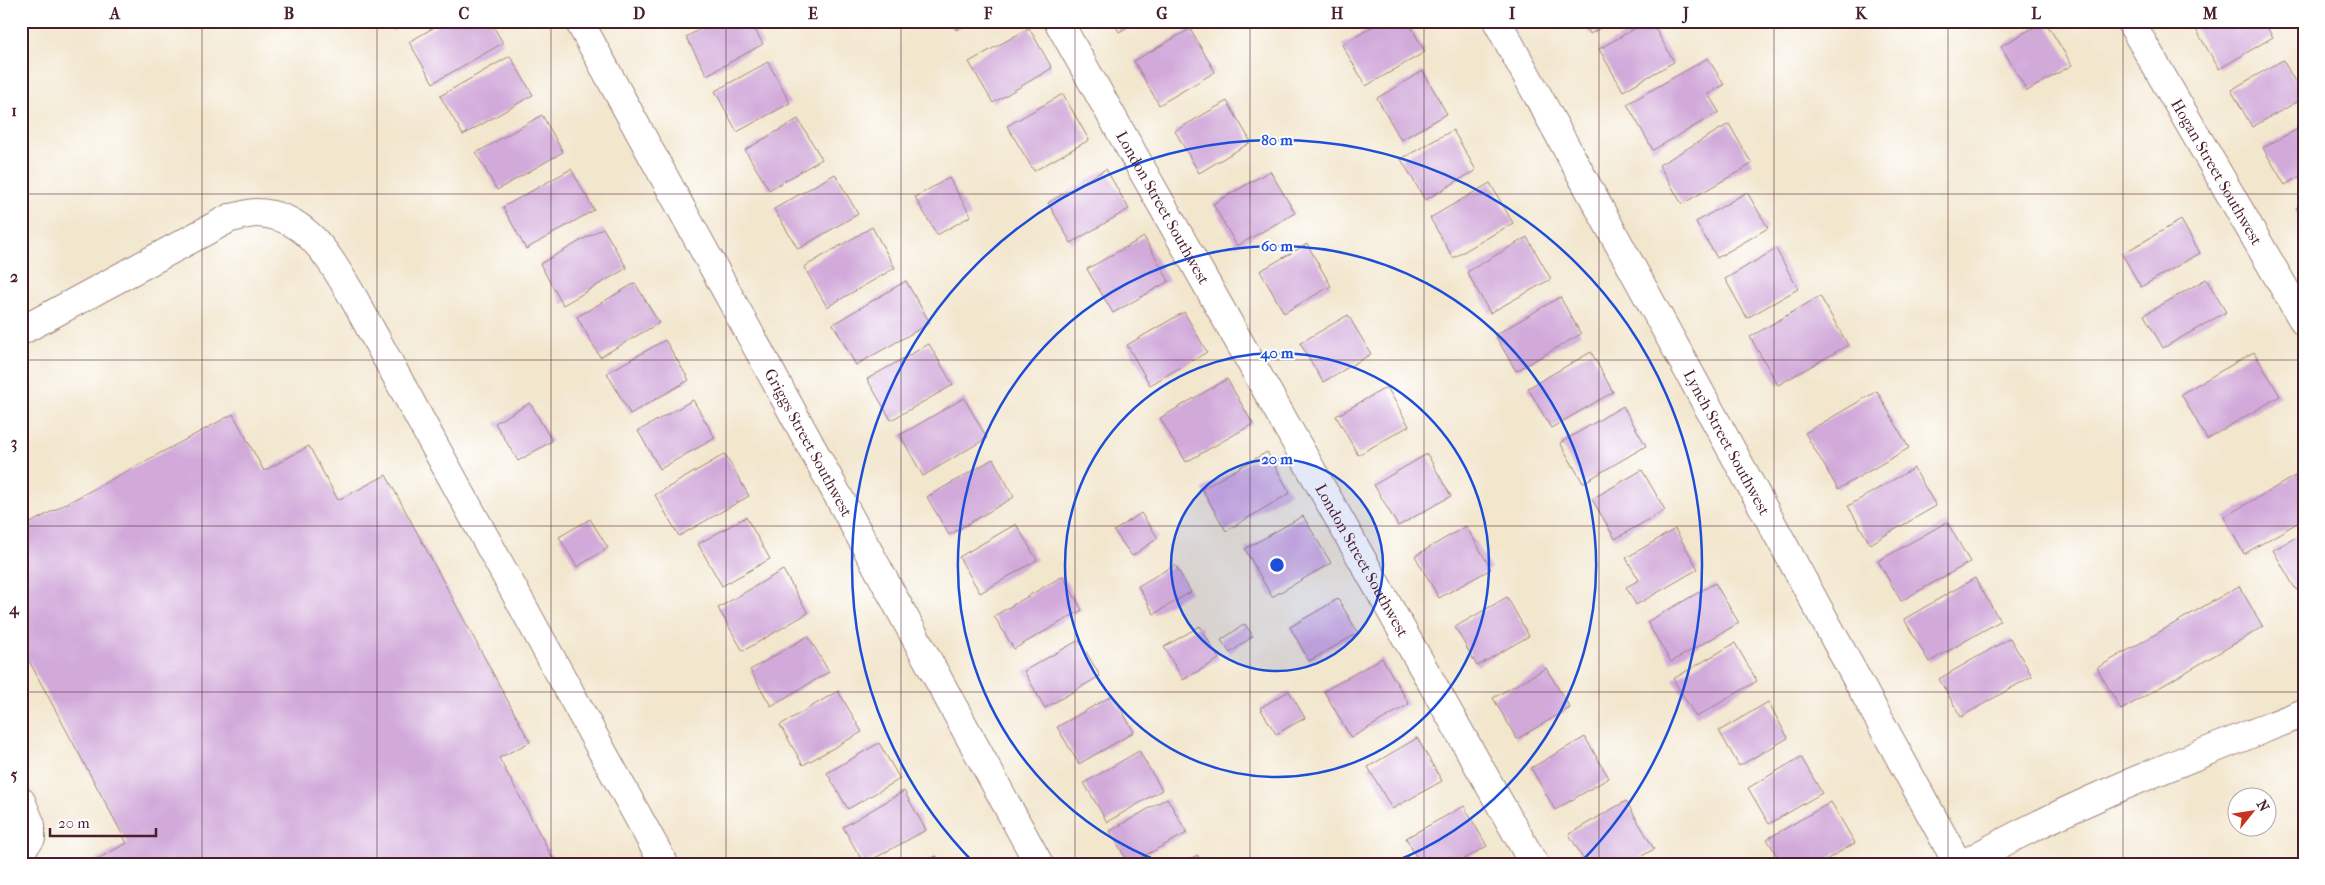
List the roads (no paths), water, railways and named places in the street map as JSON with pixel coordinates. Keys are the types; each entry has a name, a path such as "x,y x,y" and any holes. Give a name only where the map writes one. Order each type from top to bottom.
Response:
{"street":[{"name":"Griggs Street Southwest","path":"579,21 1040,864"},
{"name":"London Street Southwest","path":"1058,21 1534,864"},
{"name":"Lynch Street Southwest","path":"1497,21 1958,864"},
{"name":"Hogan Street Southwest","path":"2130,21 2304,322"},
{"path":"21,331 230,218 256,213 282,218 303,229 328,256 353,297 664,864"},
{"path":"1964,864 2001,843 2096,797 2304,713"},
{"path":"21,801 31,825 31,838 21,850"}]}
